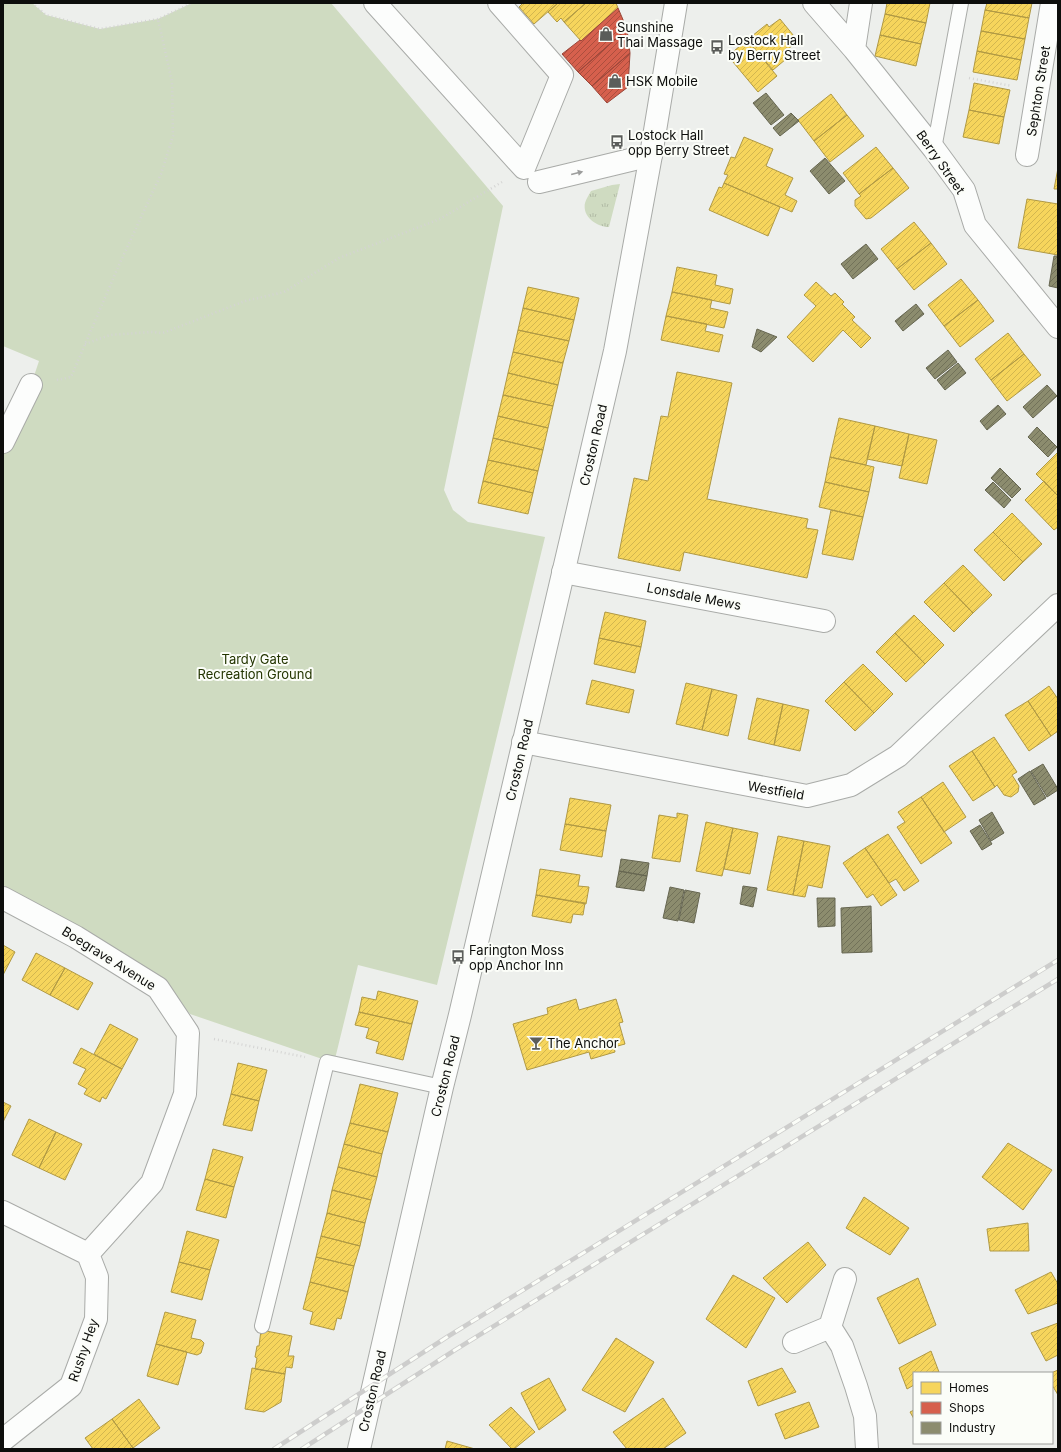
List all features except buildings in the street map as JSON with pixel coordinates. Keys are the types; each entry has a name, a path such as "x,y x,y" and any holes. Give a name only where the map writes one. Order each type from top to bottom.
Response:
{"street":[{"path":"375,3 532,175"},
{"path":"499,3 562,75 532,175"},
{"name":"Croston Road","path":"359,1449 442,1087 615,351 651,155 664,68 676,3"},
{"name":"Berry Street","path":"814,3 854,49 934,149 964,190 975,225 1058,327"},
{"path":"854,49 861,3"},
{"name":"Sephton Street","path":"1027,155 1052,3"},
{"path":"532,175 651,155"},
{"path":"3,442 31,384"},
{"name":"Lonsdale Mews","path":"563,572 824,621"},
{"name":"Westfield","path":"524,742 807,796 851,785 898,756 1058,605"},
{"name":"Boegrave Avenue","path":"3,898 76,936 158,988 188,1034"},
{"path":"3,1212 88,1254 152,1183 185,1094 188,1034"},
{"name":"Rushy Hey","path":"3,1440 71,1386 96,1319 97,1277 88,1254"},
{"path":"845,1279 830,1327 842,1346 856,1386 865,1416 867,1449"},
{"path":"794,1342 830,1327"}],"lane":[{"path":"934,149 960,3"},
{"path":"262,1326 327,1062 442,1087"}],"path":[{"path":"32,3 46,14 100,28 158,19 192,3"},
{"path":"31,384 71,377 161,174 173,136 172,82 158,19"},
{"path":"947,75 1038,90"},
{"path":"86,344 110,336 151,332 163,333 245,301 284,292 339,258 440,219 532,175"},
{"path":"188,1034 327,1062"}],"green space":[{"name":"Tardy Gate Recreation Ground","path":"3,3 32,3 46,15 100,29 158,19 192,3 331,3 503,206 444,490 453,510 468,522 545,537 437,985 358,965 334,1063 190,1014 163,982 3,885 3,442 31,385 39,361 3,346"},
{"path":"620,184 609,227 604,227 595,223 588,217 585,208 585,202 591,191"}],"railway":[{"path":"274,1449 447,1337 1058,960"},
{"path":"302,1449 455,1350 1058,979"}],"place":[{"name":"Sunshine Thai Massage","path":"606,34"},
{"name":"Lostock Hall by Berry Street","path":"717,47"},
{"name":"HSK Mobile","path":"615,81"},
{"name":"Lostock Hall opp Berry Street","path":"617,142"},
{"name":"Farington Moss opp Anchor Inn","path":"458,957"},
{"name":"The Anchor","path":"536,1043"}]}
